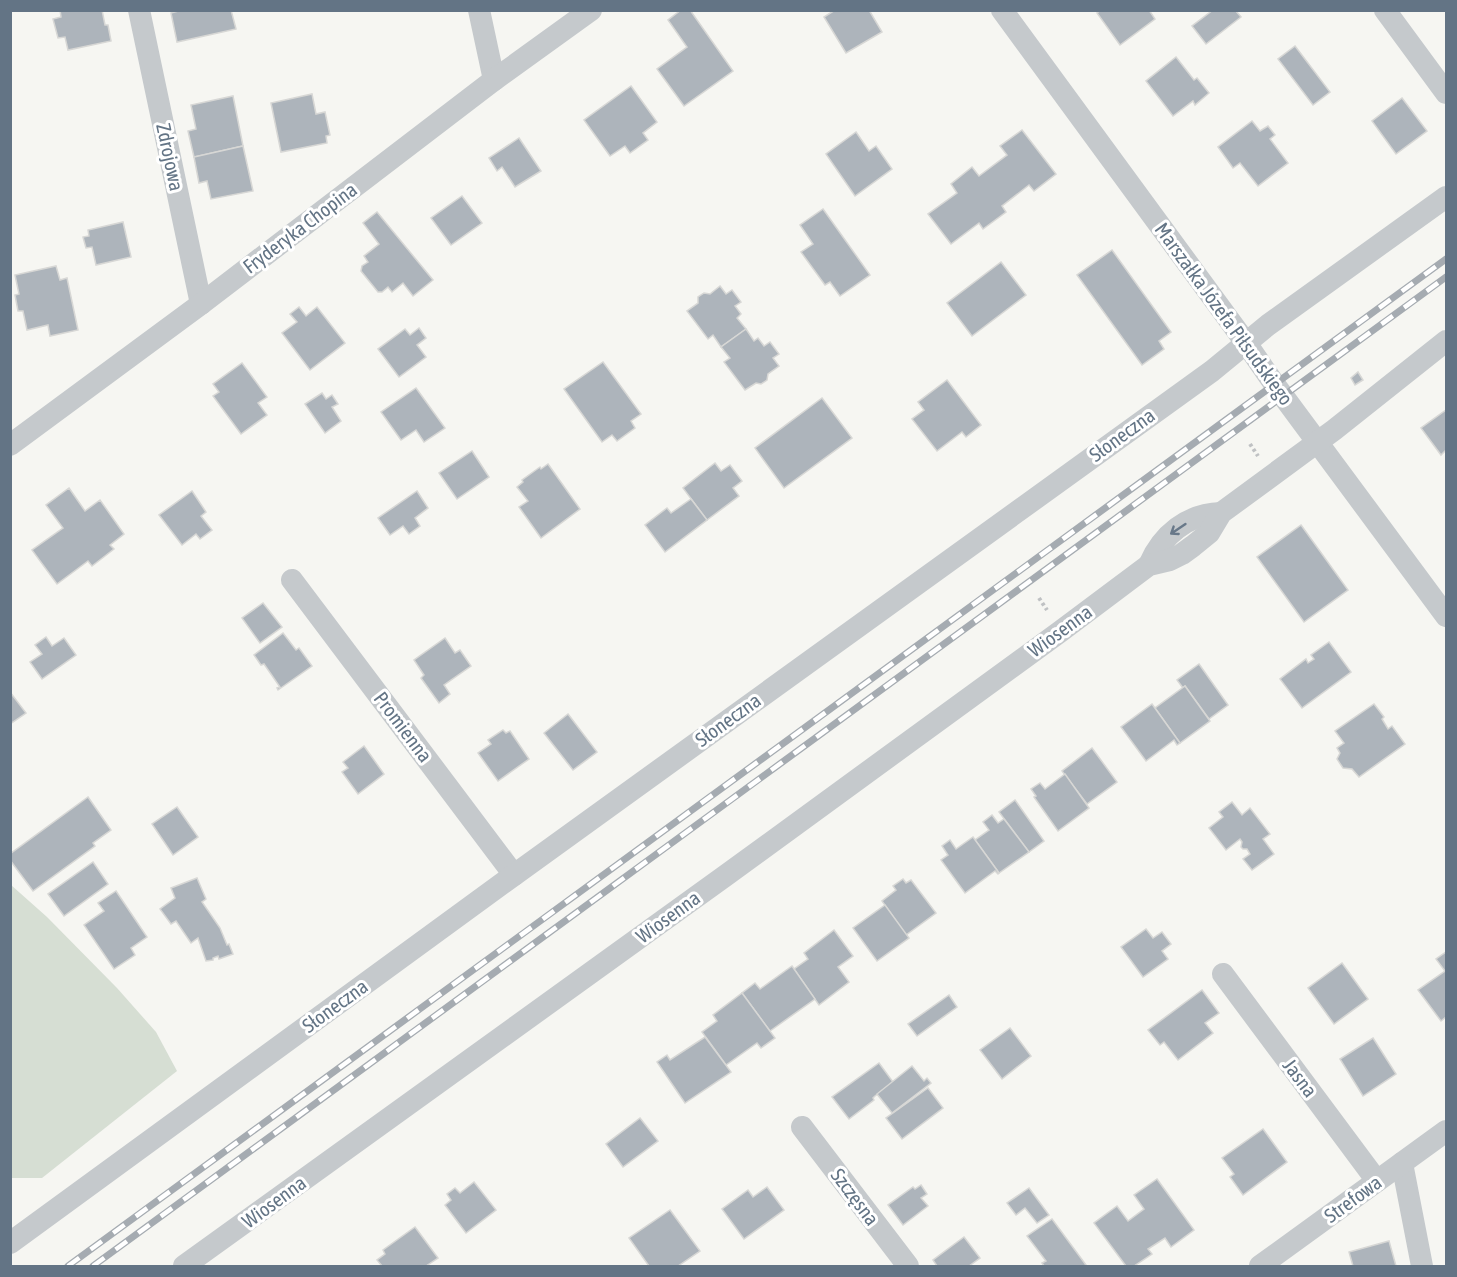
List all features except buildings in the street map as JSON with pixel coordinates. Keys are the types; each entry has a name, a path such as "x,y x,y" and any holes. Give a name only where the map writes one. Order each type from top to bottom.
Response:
{"street":[{"name":"Zdrojowa","path":"139,10 201,304"},
{"path":"479,10 494,80"},
{"name":"Fryderyka Chopina","path":"10,445 201,304 494,80 591,10"},
{"name":"Marszałka Józefa Piłsudskiego","path":"1002,10 1446,616"},
{"path":"1384,10 1446,93"},
{"name":"Słoneczna","path":"10,1243 514,875 1212,372 1268,325 1446,197"},
{"name":"Wiosenna","path":"184,1266 1061,631 1149,565 1159,546 1174,531 1198,516 1221,513 1318,442 1446,342"},
{"name":"Promienna","path":"292,579 514,875"},
{"name":"Jasna","path":"1222,974 1377,1181"},
{"name":"Szczęsna","path":"802,1127 908,1266"},
{"name":"Strefowa","path":"1260,1266 1446,1131"},
{"path":"1402,1164 1422,1266"}],"shaded area":[{"path":"11,885 47,917 117,988 156,1032 177,1071 42,1178 12,1178 11,1175"}],"railway":[{"path":"68,1266 1446,259"},
{"path":"93,1266 1446,277"}]}
